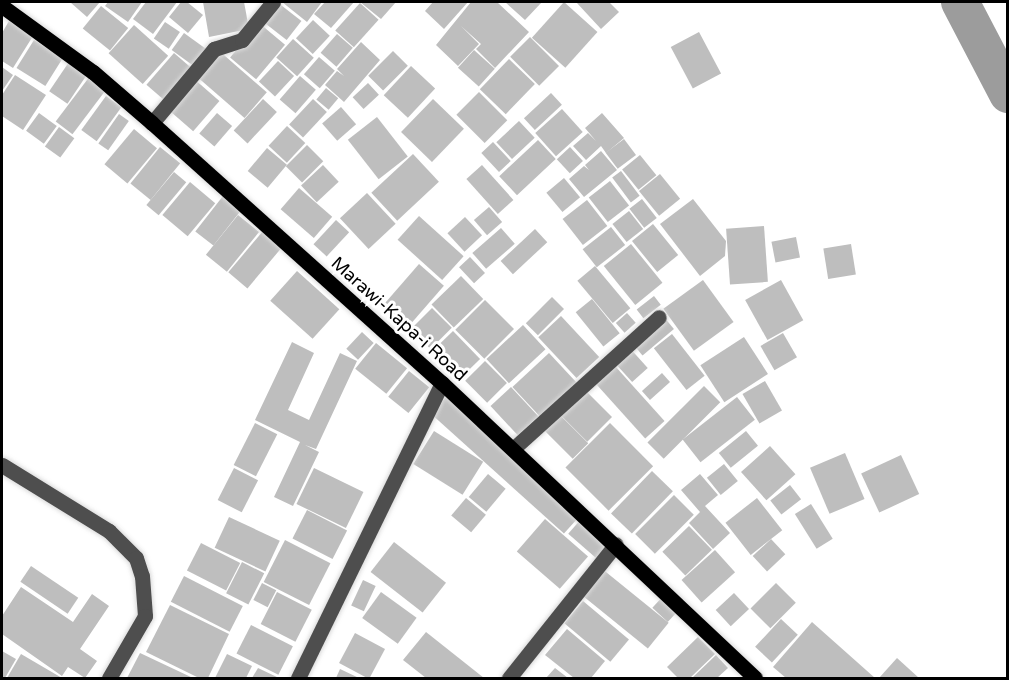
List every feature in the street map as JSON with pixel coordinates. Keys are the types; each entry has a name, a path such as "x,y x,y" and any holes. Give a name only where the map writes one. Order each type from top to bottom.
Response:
{"main road":[{"name":"Marawi-Kapa-i Road","path":"2,6 93,72 152,123 514,448 755,678"}],"street":[{"path":"152,123 214,49 242,40 273,2"},
{"path":"514,448 659,317"},
{"path":"298,678 442,382"},
{"path":"2,465 109,531 136,558 142,576 145,616 109,678"},
{"path":"509,678 616,544"}],"building":[{"path":"70,2 100,2 87,17"},
{"path":"108,2 142,2 128,22 105,6"},
{"path":"146,2 177,2 153,34 133,19"},
{"path":"181,2 187,2 203,15 188,33 169,17"},
{"path":"203,2 244,2 249,29 209,37"},
{"path":"277,2 301,21 287,40 262,21"},
{"path":"282,2 322,2 307,22"},
{"path":"325,2 354,2 331,28 314,14"},
{"path":"360,2 396,2 381,19"},
{"path":"433,2 468,2 444,29 425,11"},
{"path":"471,2 497,2 529,32 495,68 476,49 481,44 461,26 479,44 458,66 436,45"},
{"path":"505,2 542,2 525,20"},
{"path":"564,2 597,32 565,68 532,38"},
{"path":"576,2 609,2 619,12 601,29"},
{"path":"360,3 379,20 354,47 335,30"},
{"path":"101,6 128,28 110,51 83,29"},
{"path":"313,20 330,36 313,54 296,38"},
{"path":"9,21 33,36 13,68 2,61 2,33"},
{"path":"165,22 180,32 169,49 154,39"},
{"path":"259,23 285,45 256,79 230,57"},
{"path":"134,25 168,56 143,84 109,53"},
{"path":"699,32 721,73 693,89 671,47"},
{"path":"184,33 207,50 195,67 172,50"},
{"path":"337,34 353,48 336,67 321,53"},
{"path":"530,37 559,66 539,86 510,57"},
{"path":"293,39 314,58 297,76 276,58"},
{"path":"34,40 63,58 45,86 17,68"},
{"path":"361,42 380,60 344,102 325,85 337,71 344,76 337,69"},
{"path":"217,49 267,92 245,118 195,75"},
{"path":"474,50 495,69 479,87 458,68"},
{"path":"393,51 408,66 383,91 368,76"},
{"path":"174,53 195,71 168,103 146,85"},
{"path":"319,57 335,71 320,88 304,74"},
{"path":"71,59 89,71 67,104 49,91"},
{"path":"509,59 535,84 506,114 480,89"},
{"path":"278,61 294,76 275,96 259,81"},
{"path":"411,66 435,89 408,118 384,95"},
{"path":"2,67 13,75 2,91"},
{"path":"15,75 46,95 23,130 2,116 2,95"},
{"path":"90,76 107,89 72,134 56,122"},
{"path":"300,76 316,90 296,113 280,99"},
{"path":"193,78 219,101 193,131 167,108"},
{"path":"368,83 379,95 364,109 353,97"},
{"path":"326,88 338,98 329,110 316,99"},
{"path":"479,92 507,120 485,143 456,115"},
{"path":"551,93 562,105 535,130 524,118"},
{"path":"106,96 121,107 97,141 81,130"},
{"path":"263,99 277,112 248,143 234,130"},
{"path":"313,99 327,112 303,138 289,125"},
{"path":"433,99 464,129 432,162 401,132"},
{"path":"341,107 356,124 337,141 322,123"},
{"path":"562,109 583,132 556,156 535,133"},
{"path":"39,113 57,126 44,144 26,131"},
{"path":"217,113 232,126 214,146 199,133"},
{"path":"602,113 624,138 606,153 601,146 586,160 573,146 588,133 596,141 585,128"},
{"path":"119,114 129,121 108,150 98,143"},
{"path":"377,117 408,156 379,179 348,140"},
{"path":"519,121 535,138 512,159 496,142"},
{"path":"287,126 305,143 287,163 269,146"},
{"path":"59,127 74,138 60,158 45,146"},
{"path":"134,129 157,148 127,184 104,164"},
{"path":"624,139 636,155 618,169 606,153"},
{"path":"538,140 556,159 517,195 499,176"},
{"path":"493,142 511,161 499,172 481,153"},
{"path":"307,145 323,161 302,182 286,166"},
{"path":"160,147 180,163 151,200 130,184"},
{"path":"570,147 583,161 570,173 557,159"},
{"path":"267,148 287,165 268,188 248,171"},
{"path":"601,151 617,170 584,197 569,179 584,166 589,170 585,165"},
{"path":"413,154 439,182 397,221 371,193"},
{"path":"640,155 656,175 638,190 622,169"},
{"path":"323,165 339,182 317,202 301,185"},
{"path":"482,165 513,200 498,214 466,179"},
{"path":"621,171 640,196 631,202 612,178"},
{"path":"174,172 186,182 159,215 146,205"},
{"path":"660,174 680,199 659,216 639,191"},
{"path":"564,178 580,197 562,212 546,193"},
{"path":"610,181 629,205 608,222 589,198"},
{"path":"190,182 215,203 188,236 162,215"},
{"path":"299,188 332,217 314,238 281,209"},
{"path":"367,193 396,224 369,249 340,218"},
{"path":"223,196 241,210 213,246 195,231"},
{"path":"642,199 657,218 644,228 629,209"},
{"path":"693,199 726,241 725,256 700,276 660,224"},
{"path":"587,200 607,226 583,245 563,219"},
{"path":"489,207 502,222 487,235 474,220"},
{"path":"629,211 643,229 627,242 612,224"},
{"path":"238,215 259,232 227,272 206,255"},
{"path":"419,216 464,256 442,280 398,240"},
{"path":"465,217 482,235 464,252 447,233"},
{"path":"336,220 349,232 327,256 313,244"},
{"path":"653,224 678,255 657,272 632,241"},
{"path":"764,226 768,282 730,285 726,229"},
{"path":"611,227 625,245 597,267 583,249"},
{"path":"501,228 515,244 486,269 472,253"},
{"path":"535,229 547,242 513,274 501,261"},
{"path":"263,231 282,247 247,288 228,272"},
{"path":"796,237 800,258 775,262 771,242"},
{"path":"631,244 662,283 635,305 604,266"},
{"path":"851,244 856,275 828,279 823,248"},
{"path":"470,257 485,273 474,283 459,267"},
{"path":"419,264 444,286 408,327 383,306"},
{"path":"595,266 630,308 613,323 577,281"},
{"path":"297,271 339,309 313,339 270,301"},
{"path":"461,276 483,299 454,327 432,304"},
{"path":"703,280 734,322 694,351 663,309"},
{"path":"781,280 803,320 767,340 745,300"},
{"path":"654,296 661,305 643,318 637,310"},
{"path":"552,297 564,309 538,335 526,323"},
{"path":"592,299 620,333 603,346 576,312"},
{"path":"485,300 514,329 484,359 455,330"},
{"path":"432,308 452,328 431,349 411,329"},
{"path":"627,313 636,323 625,333 616,323"},
{"path":"561,316 599,357 577,378 538,337"},
{"path":"663,316 674,329 643,355 632,342"},
{"path":"523,325 546,349 509,383 486,359"},
{"path":"453,331 480,359 463,376 436,348"},
{"path":"362,332 374,343 358,360 346,349"},
{"path":"783,333 797,357 774,370 760,346"},
{"path":"672,334 705,376 687,390 654,348"},
{"path":"744,337 768,374 724,402 700,365"},
{"path":"292,342 314,353 288,410 309,420 340,353 357,361 316,449 305,445 319,452 293,506 274,497 300,442 255,420"},
{"path":"376,343 407,368 386,394 355,369"},
{"path":"627,345 648,368 632,382 611,359"},
{"path":"549,353 577,383 540,417 512,387"},
{"path":"485,361 507,383 487,403 465,381"},
{"path":"615,366 665,421 645,438 596,383"},
{"path":"409,371 429,387 408,413 388,397"},
{"path":"662,373 670,382 650,400 642,391"},
{"path":"765,381 782,410 759,423 742,394"},
{"path":"704,386 720,402 664,459 647,443"},
{"path":"511,387 538,416 518,435 491,406"},
{"path":"583,388 612,417 587,442 558,413"},
{"path":"447,396 580,516 564,534 431,414"},
{"path":"737,397 755,420 700,462 683,439"},
{"path":"555,410 588,443 573,459 539,426"},
{"path":"255,423 277,434 256,476 234,465"},
{"path":"610,423 653,466 609,511 565,468"},
{"path":"434,431 483,462 463,495 413,464"},
{"path":"746,431 758,446 731,468 719,453"},
{"path":"770,446 795,474 766,500 741,472"},
{"path":"845,453 865,499 830,514 810,468"},
{"path":"901,455 919,494 879,513 861,474"},
{"path":"724,464 738,481 721,495 707,478"},
{"path":"234,468 258,480 242,512 218,500"},
{"path":"314,468 363,492 346,528 296,504"},
{"path":"652,471 673,491 632,534 611,513"},
{"path":"488,474 506,489 486,512 469,497"},
{"path":"700,474 718,495 705,506 730,533 713,549 689,523 700,512 681,490"},
{"path":"790,485 801,499 781,515 770,500"},
{"path":"674,495 694,515 655,554 635,534"},
{"path":"466,498 486,515 471,532 451,516"},
{"path":"757,498 782,530 751,555 725,523"},
{"path":"811,504 833,539 817,549 795,514"},
{"path":"307,510 347,530 333,559 292,539"},
{"path":"229,517 280,541 265,571 215,548"},
{"path":"582,518 611,543 597,559 568,534"},
{"path":"545,519 588,556 560,589 517,551"},
{"path":"689,526 712,550 685,575 662,552"},
{"path":"771,539 785,554 767,571 753,556"},
{"path":"285,540 330,563 309,605 264,582"},
{"path":"394,542 446,583 423,613 371,572"},
{"path":"201,543 240,563 226,591 187,571"},
{"path":"715,550 735,572 702,602 682,580"},
{"path":"242,562 264,573 248,605 226,593"},
{"path":"31,566 78,598 68,614 20,582"},
{"path":"601,568 669,623 648,648 580,594"},
{"path":"184,576 243,606 230,632 171,602"},
{"path":"363,580 376,586 364,611 351,605"},
{"path":"262,583 276,590 268,607 253,600"},
{"path":"776,583 796,603 770,628 751,608"},
{"path":"21,587 73,622 92,594 109,606 80,649 97,661 85,678 68,667 62,676 2,634 2,616"},
{"path":"277,592 312,610 295,642 261,624"},
{"path":"381,592 417,618 398,644 362,618"},
{"path":"666,593 681,607 668,622 652,608"},
{"path":"734,593 749,609 731,626 716,610"},
{"path":"583,601 629,640 610,662 564,623"},
{"path":"170,605 229,634 208,678 199,678 146,652"},
{"path":"781,619 798,635 772,662 755,647"},
{"path":"812,622 875,678 786,678 773,667"},
{"path":"251,625 293,646 278,675 236,654"},
{"path":"567,629 605,661 591,678 574,678 545,655"},
{"path":"426,632 484,678 426,678 403,660"},
{"path":"355,633 385,649 370,678 339,663"},
{"path":"698,637 715,654 690,678 678,678 667,667"},
{"path":"2,651 16,659 5,678 2,678"},
{"path":"140,653 193,678 127,678"},
{"path":"21,654 62,678 7,678"},
{"path":"227,654 252,666 246,678 215,678"},
{"path":"716,655 728,668 717,678 692,678"},
{"path":"897,658 919,678 879,678"},
{"path":"258,668 279,678 252,678"},
{"path":"555,668 568,678 546,678"},
{"path":"340,669 359,678 336,678"}],"waterway":[{"path":"960,2 1008,94"}]}
